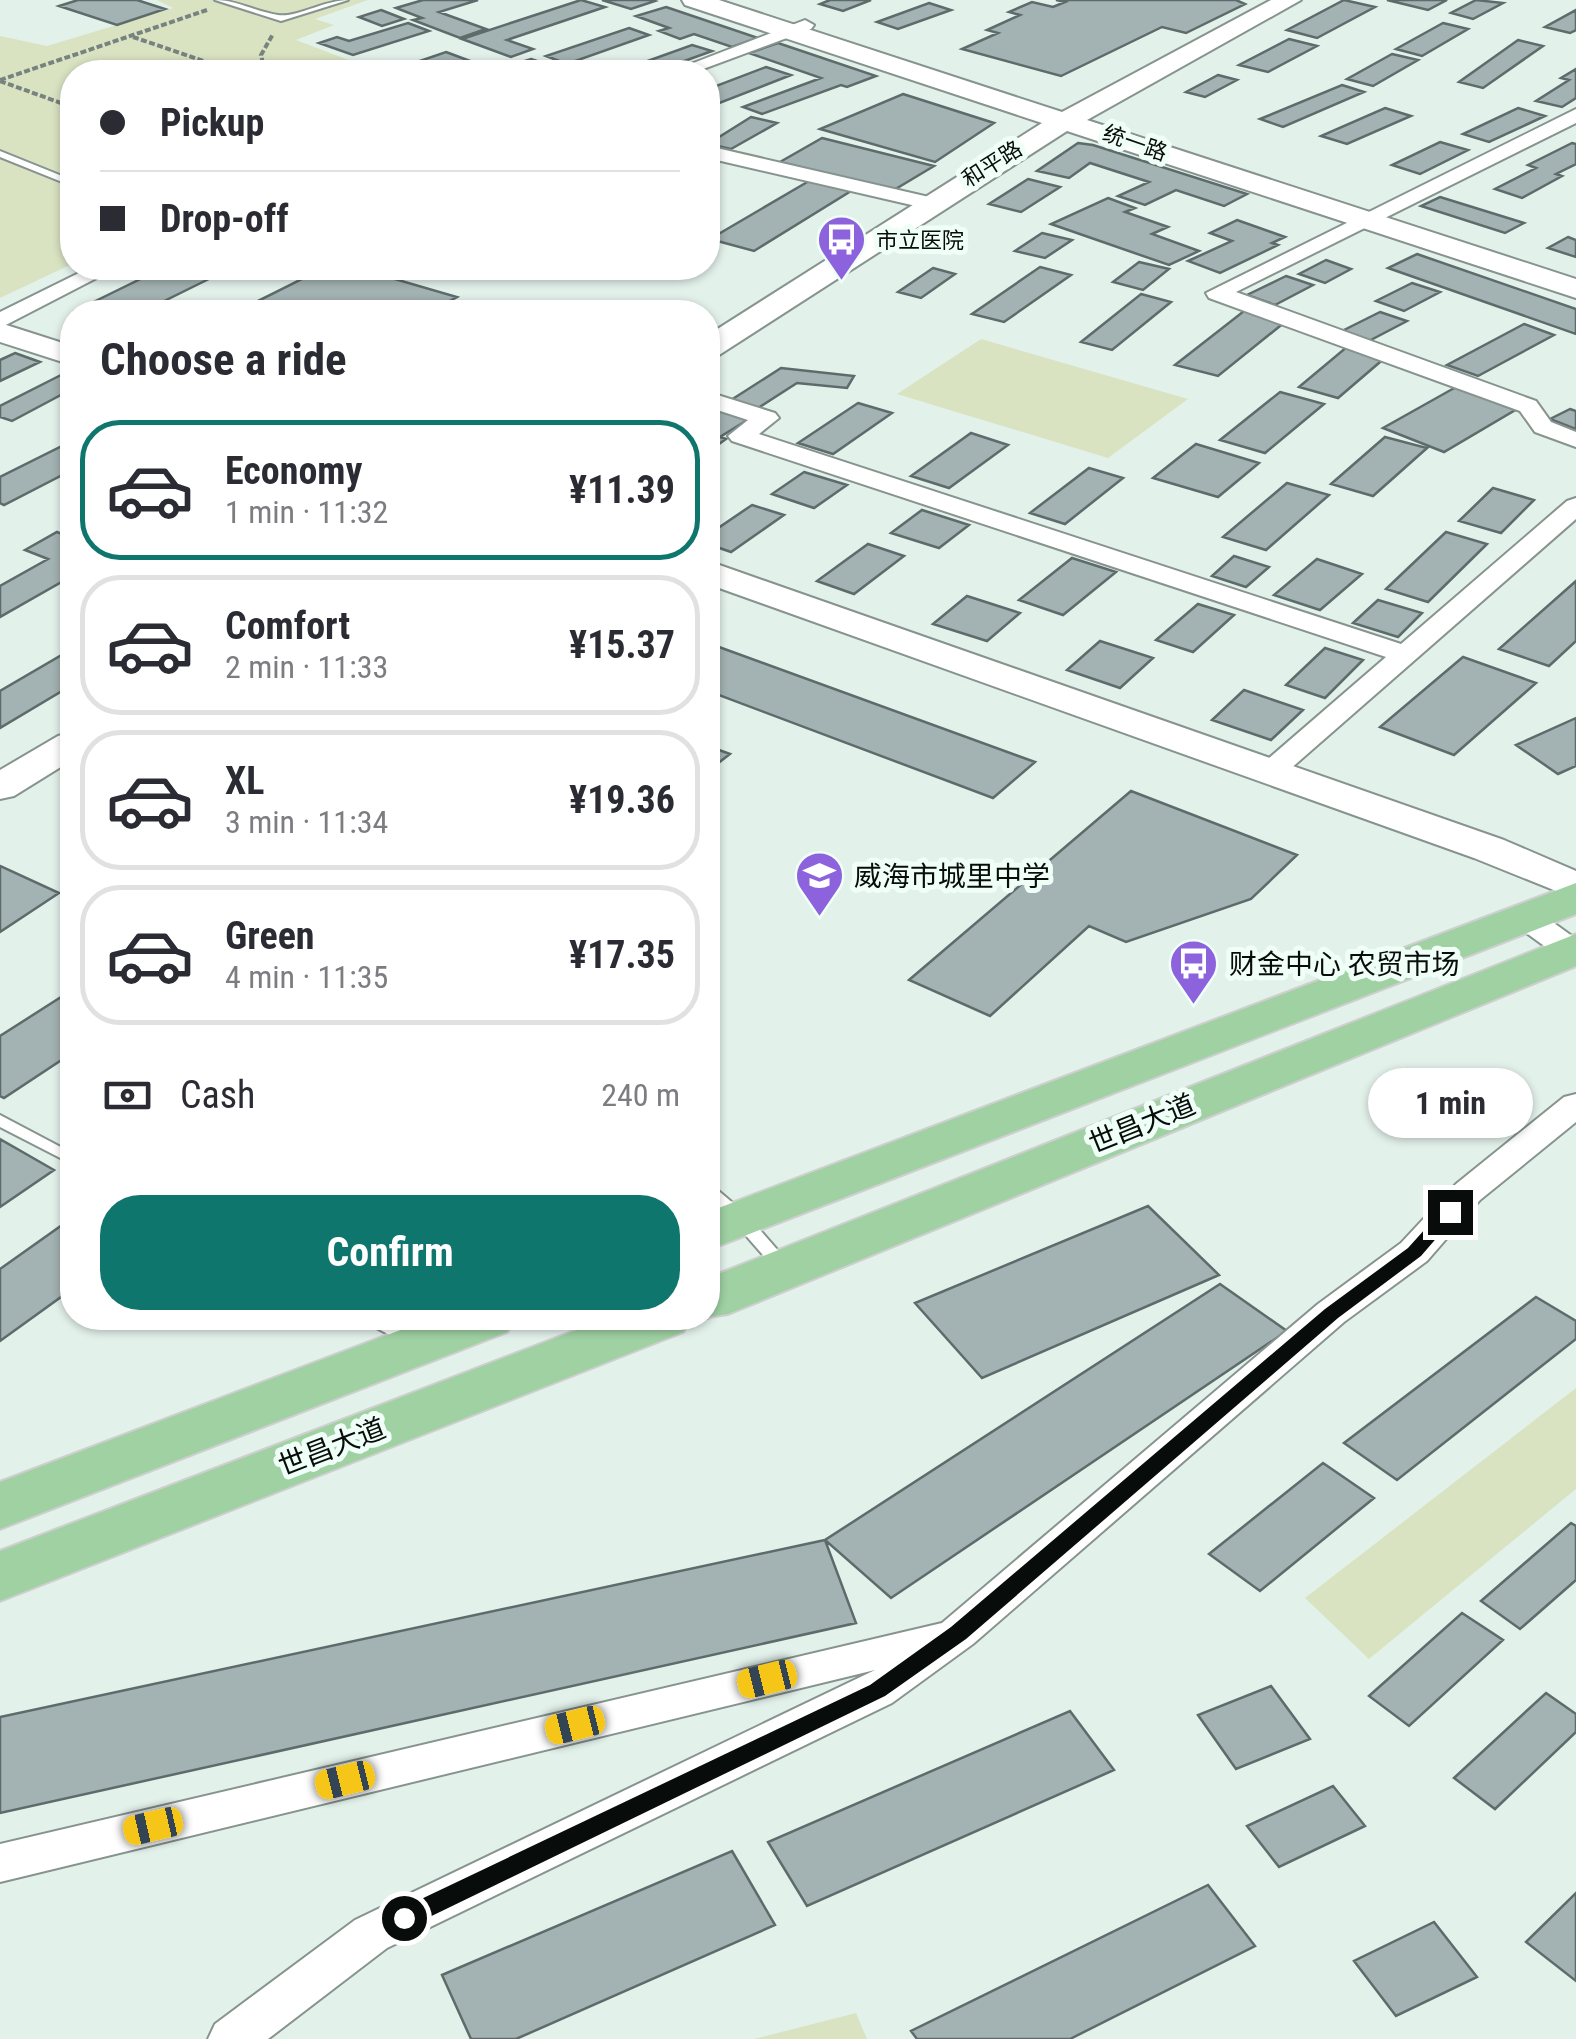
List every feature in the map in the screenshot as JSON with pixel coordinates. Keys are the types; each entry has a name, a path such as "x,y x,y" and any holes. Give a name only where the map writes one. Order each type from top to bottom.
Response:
{"main road":[{"name":"世昌大道","path":"720,1214 1576,897"},
{"name":"世昌大道","path":"720,1295 1574,951"},
{"name":"世昌大道","path":"0,1576 632,1330"},
{"path":"0,1506 395,1331"}],"street":[{"name":"统一路","path":"694,0 797,28 1072,116 1576,289"},
{"name":"统一路","path":"725,0 797,28"},
{"name":"和平路","path":"720,340 929,203 1072,116 1286,0"},
{"path":"711,60 797,28"},
{"path":"1576,115 1217,292 1528,406 1544,427 1576,440"},
{"path":"720,155 929,203"},
{"name":"统一路","path":"1370,216 1576,276"},
{"path":"0,320 81,280"},
{"path":"0,332 60,352"},
{"path":"720,402 767,418 740,436 1404,654"},
{"path":"1271,771 1576,506"},
{"path":"720,576 1490,849 1576,886"},
{"path":"0,788 60,751"},
{"path":"1525,917 1574,951"},
{"path":"232,2039 371,1934 877,1690 958,1633 1332,1313 1414,1252 1468,1192 1576,1105"},
{"path":"0,1863 958,1633"}],"lane":[{"path":"223,2 281,19 344,0"},
{"path":"0,154 60,178"},
{"path":"0,1120 60,1152"},
{"path":"720,1215 784,1270"}],"path":[{"path":"0,80 223,2"},
{"path":"262,60 261,55 281,19"},
{"path":"130,36 201,60"},
{"path":"0,80 60,102"}],"green space":[{"path":"157,0 368,0 315,19 334,25 296,40 348,60 60,60 60,270 0,298 0,36 47,46 173,8"},
{"path":"981,339 1188,399 1108,458 897,394"},
{"path":"1576,1388 1576,1489 1369,1659 1305,1598"},
{"path":"856,2013 867,2039 754,2039"}],"building":[{"path":"78,0 137,0 165,9 117,25 59,6"},
{"path":"423,0 478,0 439,12 486,29 460,38 413,20 422,18 396,8"},
{"path":"581,0 605,7 507,40 533,49 511,57 462,39"},
{"path":"602,0 652,0 655,1 631,9"},
{"path":"830,0 871,0 843,11 820,4"},
{"path":"1056,0 1236,0 1245,4 1186,33 1162,27 1061,76 962,49 998,33 987,30 1020,15 1009,12 1032,2 1053,7 1065,2"},
{"path":"1344,0 1375,7 1317,38 1287,30"},
{"path":"1387,0 1447,0 1428,10"},
{"path":"1476,0 1503,3 1473,19 1451,13"},
{"path":"929,3 951,10 898,29 877,22"},
{"path":"666,7 758,38 732,47 694,34 680,39 659,31 669,28 636,16"},
{"path":"381,10 404,19 382,26 359,17"},
{"path":"1576,10 1576,30 1570,33 1545,27"},
{"path":"408,23 429,31 353,55 319,43 337,37 349,41"},
{"path":"1443,23 1468,29 1422,56 1396,49"},
{"path":"629,28 649,35 578,60 546,56"},
{"path":"1289,39 1317,46 1268,72 1239,65"},
{"path":"1518,40 1543,46 1483,88 1459,82"},
{"path":"778,43 876,76 762,114 743,107 821,78 749,53"},
{"path":"692,45 712,51 687,60 650,60"},
{"path":"446,52 467,60 422,60"},
{"path":"1392,54 1418,60 1373,86 1347,79"},
{"path":"766,67 791,75 720,103 720,84"},
{"path":"1576,69 1576,98 1562,107 1536,101 1569,80 1561,78"},
{"path":"1218,75 1237,80 1205,97 1186,92"},
{"path":"1342,85 1364,92 1283,127 1260,119"},
{"path":"903,94 994,123 935,162 820,129"},
{"path":"1385,108 1411,116 1347,144 1321,136"},
{"path":"1518,108 1545,116 1489,142 1463,134"},
{"path":"751,117 777,123 731,149 720,147 720,136"},
{"path":"822,138 934,166 894,190 780,162"},
{"path":"1440,142 1468,150 1420,174 1392,165"},
{"path":"1078,143 1247,194 1224,206 1176,190 1145,205 1118,196 1149,182 1090,163 1069,178 1037,171"},
{"path":"1576,144 1576,164 1556,174 1562,176 1522,198 1495,189 1536,168 1528,165"},
{"path":"1028,179 1060,187 1021,212 989,204"},
{"path":"809,181 851,191 754,251 720,242 720,233"},
{"path":"1440,197 1524,223 1505,233 1421,206"},
{"path":"1108,198 1135,208 1125,212 1168,227 1152,234 1199,251 1169,265 1051,224"},
{"path":"1237,220 1285,237 1272,243 1278,245 1220,273 1188,261 1232,241 1210,233"},
{"path":"1042,233 1072,240 1045,258 1015,251"},
{"path":"1568,237 1576,240 1576,257 1548,248"},
{"path":"1417,254 1576,309 1576,334 1388,268"},
{"path":"1326,260 1351,269 1325,283 1299,274"},
{"path":"1139,262 1169,269 1143,290 1113,282"},
{"path":"1040,267 1071,275 1004,322 972,314"},
{"path":"933,268 955,274 921,298 898,292"},
{"path":"1286,276 1313,285 1275,305 1247,295"},
{"path":"138,280 207,280 166,300 98,300"},
{"path":"300,280 398,280 457,297 451,300 260,300"},
{"path":"1412,283 1440,292 1404,311 1376,301"},
{"path":"1141,294 1171,302 1112,350 1081,342"},
{"path":"1244,311 1285,322 1218,376 1175,365"},
{"path":"1380,312 1407,321 1367,342 1340,332"},
{"path":"1524,324 1554,335 1478,376 1447,365"},
{"path":"1348,346 1387,356 1338,398 1299,387"},
{"path":"15,353 40,362 0,381 0,360"},
{"path":"781,368 854,376 847,388 797,383 758,408 731,400"},
{"path":"60,376 60,395 12,421 0,417 0,406"},
{"path":"1456,387 1517,409 1444,452 1383,428"},
{"path":"1280,392 1324,404 1265,453 1220,440"},
{"path":"858,403 892,413 833,454 798,443"},
{"path":"1570,409 1576,411 1576,429 1550,419"},
{"path":"720,410 749,419 720,437"},
{"path":"971,433 1008,445 949,488 911,476"},
{"path":"1385,437 1427,448 1373,496 1331,484"},
{"path":"1196,444 1259,463 1218,497 1153,478"},
{"path":"60,447 60,476 4,505 0,503 0,477"},
{"path":"1089,468 1123,478 1065,524 1030,513"},
{"path":"804,472 847,485 814,508 772,494"},
{"path":"1287,483 1329,495 1266,550 1223,537"},
{"path":"1493,488 1534,500 1501,533 1459,521"},
{"path":"752,505 784,515 731,552 720,548 720,527"},
{"path":"922,510 969,525 939,548 891,533"},
{"path":"1446,532 1487,544 1428,602 1386,589"},
{"path":"60,533 60,583 0,617 0,586 48,559 25,550"},
{"path":"868,544 904,556 854,594 817,581"},
{"path":"1234,556 1269,567 1246,587 1212,576"},
{"path":"1072,558 1116,572 1063,615 1019,600"},
{"path":"1317,559 1362,574 1320,610 1274,595"},
{"path":"1576,581 1576,641 1549,666 1499,649"},
{"path":"967,596 1020,613 987,641 933,624"},
{"path":"1378,600 1422,613 1398,637 1353,623"},
{"path":"1198,604 1234,615 1193,652 1156,640"},
{"path":"1100,641 1153,658 1120,688 1067,670"},
{"path":"720,647 1035,762 993,798 720,696"},
{"path":"1325,648 1363,660 1325,698 1286,685"},
{"path":"60,656 60,692 0,728 0,691"},
{"path":"1463,657 1536,683 1454,755 1380,727"},
{"path":"1244,690 1303,710 1271,740 1212,720"},
{"path":"1576,718 1576,766 1558,774 1516,745"},
{"path":"1131,791 1297,855 1251,899 1126,942 1089,926 990,1016 909,980"},
{"path":"0,866 59,893 0,932"},
{"path":"60,998 60,1061 4,1098 0,1096 0,1036"},
{"path":"0,1139 54,1170 0,1207"},
{"path":"1148,1206 1219,1275 982,1378 915,1303"},
{"path":"60,1226 60,1298 0,1341 0,1269"},
{"path":"1220,1284 1287,1331 891,1598 825,1540"},
{"path":"1536,1297 1576,1321 1576,1339 1397,1480 1344,1443"},
{"path":"1323,1463 1374,1498 1260,1591 1209,1554"},
{"path":"1571,1523 1576,1526 1576,1580 1520,1629 1481,1601"},
{"path":"825,1540 856,1623 0,1813 0,1717"},
{"path":"1462,1613 1503,1640 1409,1726 1369,1696"},
{"path":"1271,1686 1310,1739 1236,1769 1198,1715"},
{"path":"1546,1693 1576,1714 1576,1732 1495,1809 1454,1778"},
{"path":"1070,1711 1114,1770 807,1906 768,1842"},
{"path":"1333,1786 1365,1826 1279,1867 1247,1826"},
{"path":"732,1851 775,1925 516,2039 471,2039 442,1975"},
{"path":"1208,1885 1255,1946 1070,2039 917,2039 911,2031"},
{"path":"1576,1893 1576,1981 1526,1942"},
{"path":"1434,1922 1477,1977 1396,2016 1354,1961"}],"place":[{"name":"市立医院","path":"841,282"},
{"name":"威海市城里中学","path":"819,918"},
{"name":"财金中心 农贸市场","path":"1194,1006"}],"route":[{"path":"404,1918 877,1690 958,1633 1332,1313 1414,1252 1450,1212"}]}
